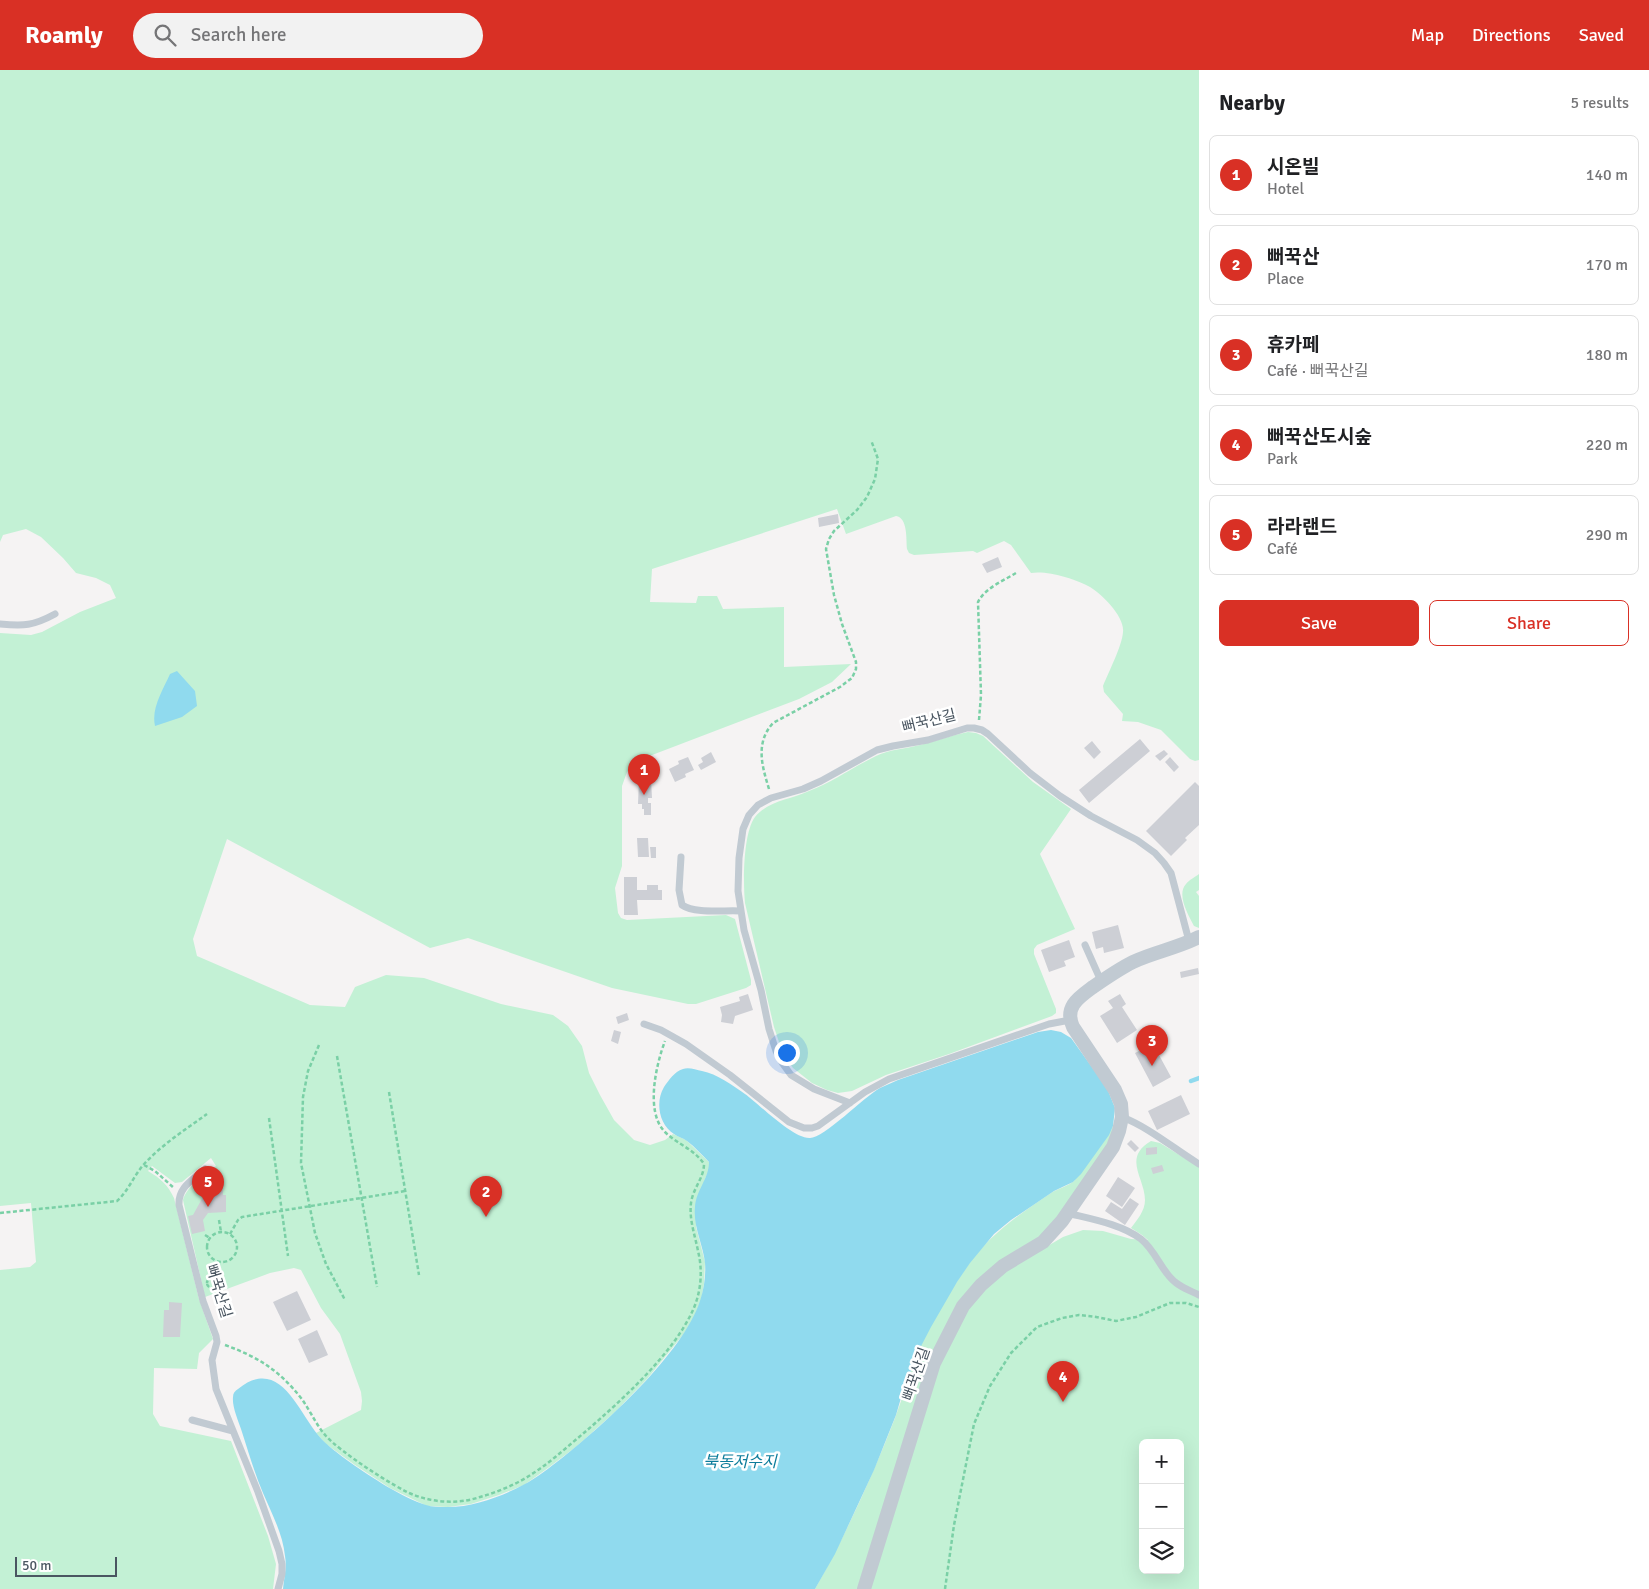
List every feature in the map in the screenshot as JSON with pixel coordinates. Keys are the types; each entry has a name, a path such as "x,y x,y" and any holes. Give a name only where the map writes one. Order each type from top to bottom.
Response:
{"street":[{"name":"뻐꾹산길","path":"1070,1020 1070,1012 1073,1005 1080,997 1111,974 1134,962 1194,939"},
{"path":"1070,1020 1115,1090 1121,1104 1122,1117"},
{"name":"뻐꾹산길","path":"864,1589 934,1363 963,1306 981,1285 1003,1266 1043,1242 1067,1213 1112,1147 1119,1131 1122,1117"}],"lane":[{"path":"0,624 27,625 38,623 55,614"},
{"name":"뻐꾹산길","path":"850,1103 814,1090 791,1075 776,1051 769,1029 740,911 738,891 739,858 743,829 749,815 758,805 771,798 803,790 821,782 877,750 928,740 967,728 978,729 988,734 1046,786 1092,816 1137,840 1155,853 1171,873 1194,939"},
{"path":"681,857 679,890 682,905 688,909 696,910 740,911"},
{"path":"1085,945 1101,981"},
{"path":"644,1024 686,1044 707,1058 796,1126 812,1128 818,1126 876,1085 889,1079 1048,1024 1070,1020"},
{"path":"1122,1117 1149,1129 1199,1164"},
{"path":"180,1193 205,1169"},
{"name":"뻐꾹산길","path":"180,1193 179,1204 203,1301 216,1336 217,1342 212,1360 213,1374 220,1402 258,1492 279,1551 282,1574 278,1589"},
{"path":"1067,1213 1126,1231 1142,1240 1174,1282 1199,1295"},
{"path":"192,1420 233,1431"}],"path":[{"path":"771,798 761,749 762,739 767,730 773,723 840,687 852,678 856,669 856,662 834,595 826,549 834,531 868,497 876,479 878,459 871,440"},
{"path":"978,729 981,709 978,602 986,591 1016,573"},
{"path":"217,1342 269,1365 300,1397 326,1436 382,1478 412,1495 436,1502 460,1502 480,1498 510,1486 532,1474 583,1433 650,1371 679,1334 692,1311 699,1291 701,1269 692,1228 691,1203 696,1186 704,1171 704,1164 690,1150 664,1132 658,1122 654,1105 657,1061 667,1034"},
{"path":"320,1045 308,1071 303,1097 301,1163 315,1233 326,1264 345,1300"},
{"path":"337,1056 377,1287"},
{"path":"389,1092 419,1275"},
{"path":"0,1213 117,1201 125,1194 144,1164 156,1152 207,1114"},
{"path":"269,1118 288,1256"},
{"path":"144,1164 180,1193"},
{"path":"230,1234 240,1218 405,1191"},
{"path":"219,1220 221,1232"},
{"path":"221,1232 230,1234 236,1241 237,1251 232,1258 223,1262 218,1261 207,1251 210,1238 216,1233 221,1232"},
{"path":"205,1235 210,1238"},
{"path":"214,1278 208,1280 207,1284 210,1288 215,1288 217,1285 214,1278 218,1261"},
{"path":"945,1589 954,1525 974,1424 990,1386 1012,1353 1037,1327 1062,1318 1079,1316 1116,1321 1136,1317 1170,1302 1186,1303 1199,1307"}],"green space":[{"path":"0,70 1199,70 1199,760 1190,759 1161,730 1138,722 1122,721 1123,714 1104,692 1103,686 1120,644 1123,626 1112,606 1095,590 1070,578 1045,573 1031,573 1011,545 1004,541 977,553 973,551 914,555 909,553 907,549 906,530 903,521 896,516 846,534 837,509 652,569 650,602 696,603 698,596 717,596 723,609 784,607 784,667 851,664 832,682 799,699 639,760 627,772 622,786 622,866 615,888 618,913 621,918 627,920 726,915 735,919 751,980 751,985 746,988 696,1004 688,1004 612,988 468,938 430,948 227,839 193,939 197,956 310,1005 345,1007 355,987 386,975 424,978 501,1004 553,1015 568,1026 582,1046 589,1073 600,1095 614,1120 634,1140 650,1145 665,1140 673,1134 686,1140 709,1162 709,1170 705,1179 696,1227 705,1262 704,1284 701,1301 691,1325 647,1379 616,1411 577,1446 548,1468 524,1485 499,1495 471,1504 448,1507 427,1506 390,1488 326,1444 316,1433 361,1410 362,1401 361,1392 340,1334 321,1308 301,1270 294,1268 270,1273 205,1297 183,1200 192,1185 216,1166 211,1158 182,1182 175,1183 152,1166 148,1171 163,1182 174,1198 199,1299 213,1339 199,1353 197,1369 154,1368 153,1414 160,1426 231,1441 268,1536 276,1564 273,1589 0,1589 0,1270 30,1267 36,1262 31,1203 0,1206 0,633 31,635 42,632 80,612 116,598 110,585 96,578 76,573 41,537 26,529 3,535 0,542"},
{"path":"968,732 983,736 1033,782 1071,809 1040,854 1075,929 1037,945 1034,949 1034,954 1056,1013 949,1054 886,1075 852,1091 838,1093 827,1090 812,1083 793,1068 781,1048 774,1027 745,903 745,858 751,824 755,817 767,807 818,787 881,754"},
{"path":"1199,874 1199,890 1196,892 1199,896 1199,928 1194,926 1189,917 1182,894 1186,884"},
{"path":"1113,1126 1113,1139 1053,1225 961,1303 859,1589 815,1589 848,1526 877,1462 922,1342 954,1286 968,1265 996,1234 1039,1201 1074,1181"},
{"path":"1151,1141 1160,1143 1199,1167 1199,1589 868,1589 939,1362 966,1309 985,1287 1009,1269 1063,1237 1083,1230 1103,1231 1131,1239 1148,1240 1131,1228 1145,1204 1144,1192 1137,1169 1136,1161 1138,1154"}],"water":[{"path":"177,671 195,691 197,706 182,717 155,726 154,719 158,699 170,674"},
{"name":"북동저수지","path":"1051,1030 1061,1032 1071,1038 1107,1088 1115,1108 1113,1126 1109,1135 1073,1182 1054,1191 994,1234 957,1282 918,1352 874,1470 835,1554 815,1589 283,1589 286,1564 284,1548 257,1477 233,1405 234,1393 237,1390 252,1380 265,1379 276,1382 286,1390 318,1435 329,1446 377,1481 417,1502 433,1507 455,1507 475,1504 505,1494 548,1469 580,1444 620,1407 660,1365 677,1343 691,1321 700,1301 703,1292 705,1263 695,1222 695,1207 707,1174 709,1162 690,1143 669,1130 662,1119 659,1106 661,1093 674,1074 688,1068 702,1071 724,1080 745,1094 786,1127 803,1137 810,1138 834,1125 884,1086 1038,1032"}],"building":[{"path":"838,514 839,523 819,527 818,518"},
{"path":"998,557 1002,567 987,573 982,564"},
{"path":"1140,739 1150,751 1089,803 1079,790"},
{"path":"1092,741 1101,752 1094,759 1084,748"},
{"path":"1164,750 1168,754 1160,761 1155,756"},
{"path":"711,752 716,762 701,770 698,765 703,762 701,758"},
{"path":"688,757 694,770 685,774 686,777 675,782 669,769 679,764 678,761"},
{"path":"1170,757 1179,767 1174,772 1165,762"},
{"path":"639,779 651,780 652,798 648,798 648,803 651,803 651,815 644,815 642,804 638,804"},
{"path":"1195,782 1199,786 1199,825 1185,838 1187,840 1171,856 1146,831"},
{"path":"637,838 648,838 649,857 638,857"},
{"path":"650,847 656,847 656,858 651,858"},
{"path":"624,877 637,877 637,890 647,890 647,885 658,885 658,890 662,890 662,900 637,900 638,915 624,915"},
{"path":"1118,925 1124,948 1104,953 1103,947 1096,949 1092,932"},
{"path":"1069,940 1075,957 1064,961 1066,966 1049,972 1041,950"},
{"path":"1198,968 1199,974 1181,978 1180,972"},
{"path":"748,994 753,1010 735,1016 733,1024 721,1022 720,1007 740,1001 739,997"},
{"path":"1120,994 1126,1004 1122,1007 1137,1030 1117,1043 1100,1016 1113,1008 1108,1001"},
{"path":"627,1013 629,1020 618,1024 616,1017"},
{"path":"614,1030 621,1032 618,1044 611,1041"},
{"path":"1153,1044 1171,1077 1153,1087 1135,1053"},
{"path":"1181,1095 1190,1114 1157,1130 1148,1111"},
{"path":"1131,1140 1139,1148 1135,1152 1127,1144"},
{"path":"1157,1147 1157,1154 1146,1155 1146,1148"},
{"path":"1162,1165 1164,1171 1153,1174 1151,1168"},
{"path":"1118,1177 1135,1188 1122,1207 1106,1196"},
{"path":"223,1187 223,1195 226,1195 226,1212 208,1213 203,1220 205,1231 192,1234 188,1216 193,1215 204,1195 208,1195 208,1188"},
{"path":"1130,1198 1139,1204 1125,1225 1105,1211 1111,1202 1122,1209"},
{"path":"297,1291 311,1320 287,1331 273,1302"},
{"path":"169,1302 182,1303 180,1337 163,1337 164,1310 169,1310"},
{"path":"317,1330 328,1355 309,1363 298,1339"}],"waterway":[{"path":"1191,1081 1199,1078"}],"place":[{"name":"시온빌","path":"644,795"},
{"name":"휴카페","path":"1152,1066"},
{"name":"라라랜드","path":"208,1207"},
{"name":"뻐꾹산","path":"486,1217"},
{"name":"뻐꾹산도시숲","path":"1063,1402"}]}
